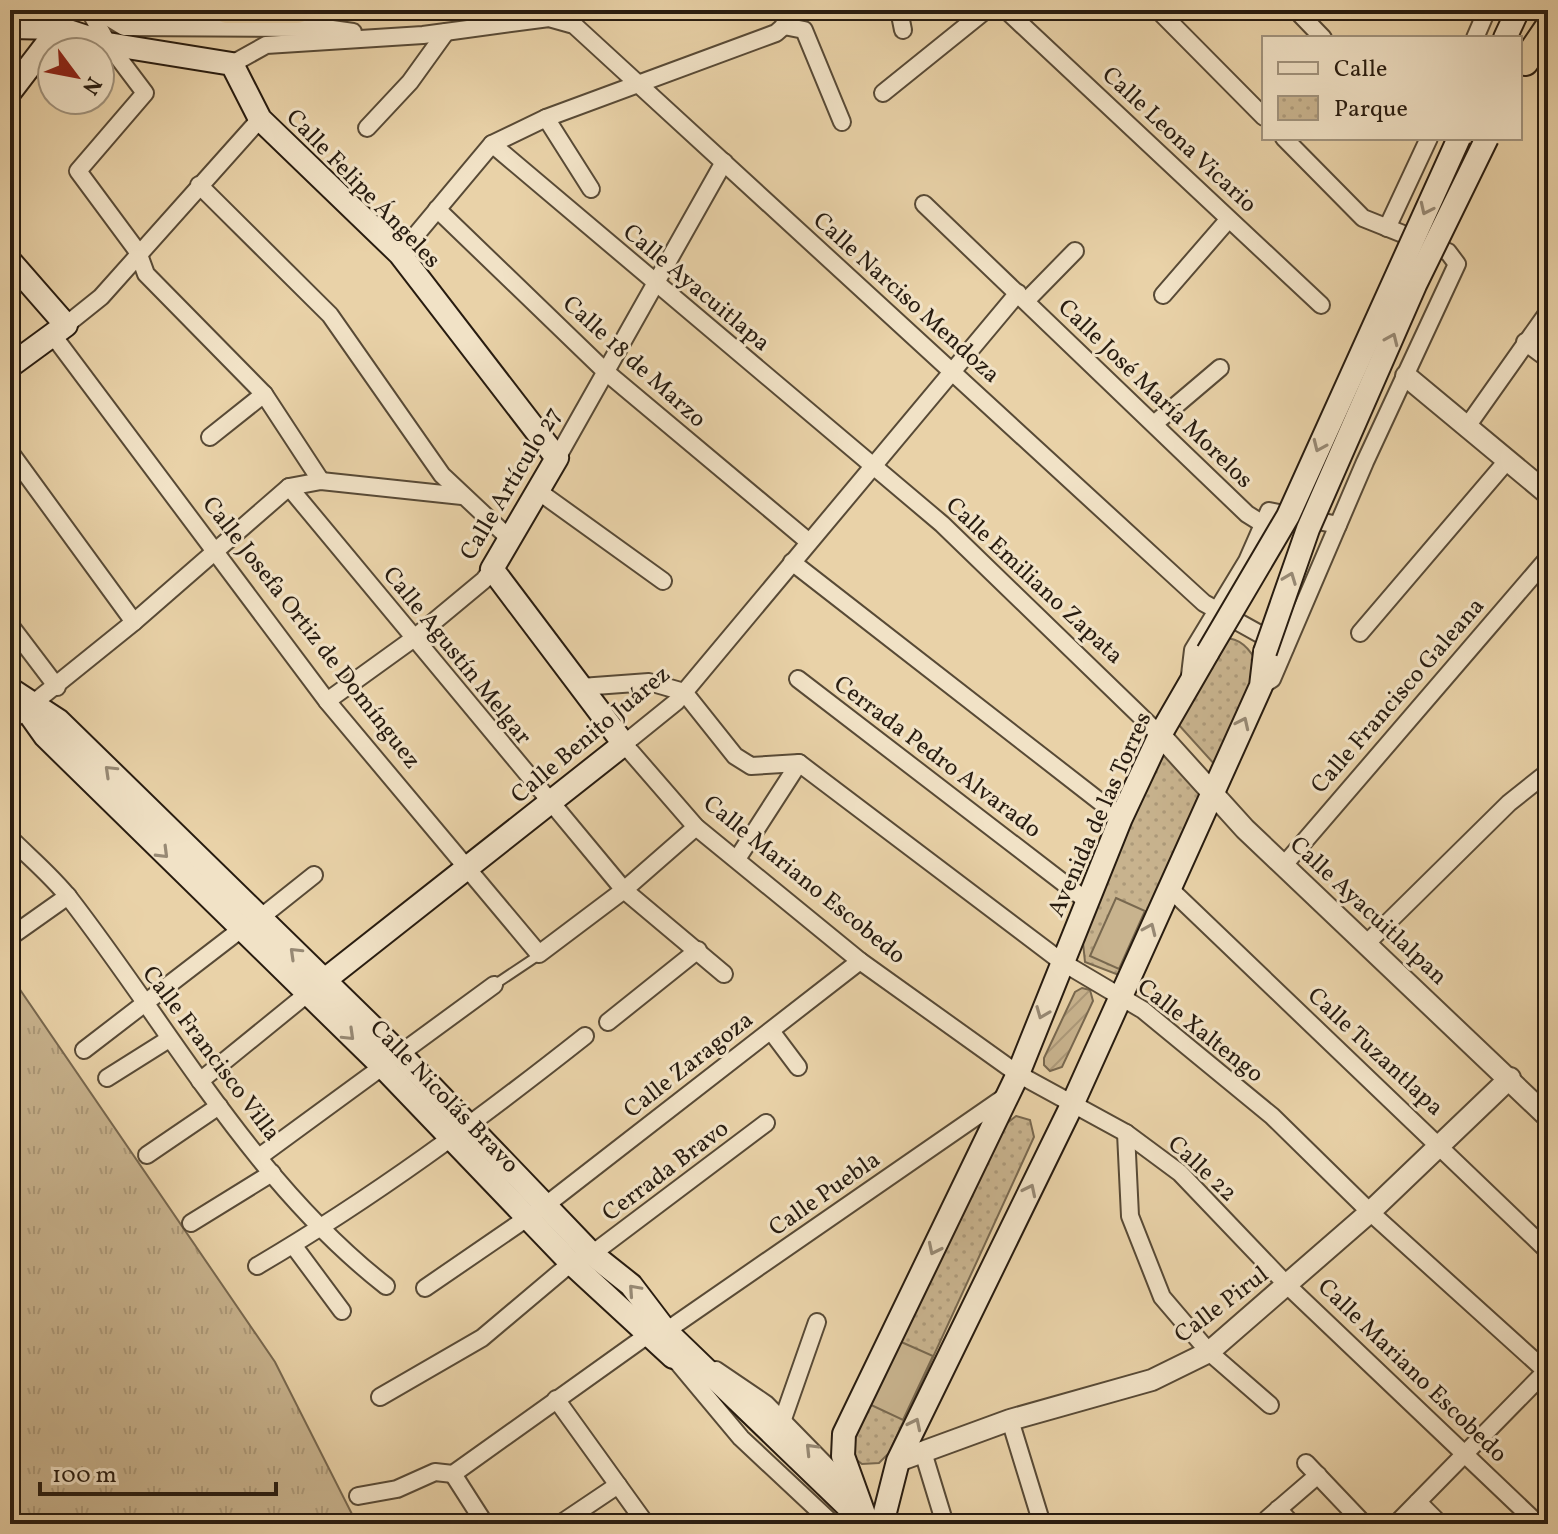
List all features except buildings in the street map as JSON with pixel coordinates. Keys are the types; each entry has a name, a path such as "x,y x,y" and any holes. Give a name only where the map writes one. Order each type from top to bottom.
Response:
{"highway":[{"path":"227,10 297,10"},
{"path":"1522,67 1548,28"}],"main road":[{"path":"1506,36 1518,10"},
{"path":"1522,67 1548,15"},
{"path":"10,27 59,28 84,36"},
{"path":"10,92 59,28"},
{"path":"116,45 232,64"},
{"name":"Calle Felipe Ángeles","path":"232,64 260,119 400,254 557,458"},
{"name":"Avenida de las Torres","path":"877,1523 856,1496 843,1456 844,1434 1013,1084 1121,818 1160,735 1288,516 1458,140"},
{"path":"877,1523 898,1461 1072,1105 1261,686 1275,650 1314,515 1415,285 1486,140"},
{"name":"Calle Josefa Ortiz de Domínguez","path":"10,261 59,330"},
{"path":"10,366 59,330"},
{"name":"Calle Artículo 27","path":"492,569 557,458"},
{"name":"Calle Mariano Escobedo","path":"492,569 624,744"},
{"name":"Calle Nicolás Bravo","path":"21,705 59,721 250,924 392,1061 536,1210 631,1285 658,1333"},
{"name":"Calle Benito Juárez","path":"316,988 624,744"},
{"name":"Calle Nicolás Bravo","path":"536,1210 571,1263 658,1333 849,1524"},
{"name":"Calle Nicolás Bravo","path":"679,1353 877,1523"}],"street":[{"path":"899,10 903,30"},
{"path":"883,93 986,10"},
{"name":"Calle Leona Vicario","path":"1006,10 1321,305"},
{"path":"1158,10 1262,115"},
{"path":"1296,10 1321,36"},
{"path":"94,14 124,27 325,28 390,37"},
{"path":"94,14 104,36"},
{"path":"232,64 266,45 446,32 561,15"},
{"name":"Calle Narciso Mendoza","path":"561,15 1204,603 1219,610 1275,650"},
{"path":"1476,36 1484,17"},
{"path":"400,254 492,144 546,118 776,33 786,18 804,30 842,122"},
{"path":"367,128 410,82 446,32"},
{"path":"116,55 145,93 78,171 138,252 146,274 264,394 321,481"},
{"path":"546,118 591,189"},
{"path":"59,330 101,297 260,119"},
{"path":"1275,650 1338,525 1457,264 1448,252 1363,218 1286,140"},
{"path":"1387,228 1427,140"},
{"name":"Calle Ayacuitlapa","path":"492,144 872,465"},
{"name":"Calle Artículo 27","path":"557,458 724,162"},
{"path":"199,185 330,315 442,475 510,539"},
{"name":"Calle José María Morelos","path":"924,204 1247,514 1263,524"},
{"name":"Calle 18 de Marzo","path":"437,209 606,372 809,542"},
{"path":"1163,295 1228,220"},
{"name":"Calle Benito Juárez","path":"624,744 684,692 952,370 1022,297 1075,251"},
{"path":"1466,428 1548,312"},
{"name":"Calle Josefa Ortiz de Domínguez","path":"59,330 214,549 327,701 539,954"},
{"path":"1525,342 1548,359"},
{"path":"1154,424 1220,368"},
{"path":"1406,376 1548,494"},
{"path":"210,437 264,394"},
{"path":"10,452 134,622"},
{"path":"1360,633 1506,462"},
{"name":"Calle Emiliano Zapata","path":"872,465 942,524 1160,735"},
{"path":"21,705 57,687 289,487 321,481 462,496"},
{"name":"Calle Agustín Melgar","path":"289,487 549,804 624,890 724,974"},
{"path":"538,491 663,581"},
{"path":"1189,684 1193,650 1219,610 1269,511 1338,525"},
{"name":"Calle Francisco Galeana","path":"1284,865 1548,558"},
{"path":"792,562 1121,818"},
{"name":"Calle Artículo 27","path":"327,701 413,639 484,580 492,569"},
{"path":"10,625 57,687"},
{"name":"Cerrada Pedro Alvarado","path":"798,679 1087,901"},
{"path":"581,687 649,682 684,692 735,756 751,766 799,763"},
{"name":"Calle Ayacuitlalpan","path":"1160,735 1284,865 1548,1117"},
{"name":"Calle Mariano Escobedo","path":"624,744 696,827 860,961 1013,1084 1072,1105"},
{"path":"737,859 799,763"},
{"name":"Calle Xaltengo","path":"799,763 1062,962 1143,1010 1272,1116 1370,1212 1547,1371"},
{"path":"1367,943 1509,803 1548,772"},
{"path":"539,954 624,890 696,827"},
{"name":"Calle Francisco Villa","path":"10,838 68,896 169,1039 272,1173 344,1253 386,1286"},
{"path":"84,1050 314,875"},
{"name":"Calle Tuzantlapa","path":"1169,888 1441,1145 1548,1251"},
{"path":"10,937 68,896"},
{"path":"608,1022 698,950"},
{"name":"Calle Zaragoza","path":"425,1288 536,1210 860,961"},
{"path":"259,1157 494,985"},
{"name":"Calle Benito Juárez","path":"200,1081 316,988"},
{"path":"771,1031 798,1067"},
{"name":"Calle Nicolás Bravo","path":"461,1133 585,1036"},
{"path":"107,1078 169,1039"},
{"name":"Calle Pirul","path":"898,1461 1010,1420 1152,1380 1209,1352 1370,1212 1510,1078"},
{"name":"Calle Puebla","path":"453,1474 556,1399 658,1333 1013,1084"},
{"name":"Calle 22","path":"1072,1105 1126,1133 1180,1173 1288,1286"},
{"path":"147,1155 219,1106"},
{"name":"Cerrada Bravo","path":"592,1254 766,1123"},
{"path":"257,1266 320,1228 461,1133"},
{"path":"1126,1133 1130,1216 1162,1297 1209,1352 1270,1405"},
{"path":"191,1223 272,1173"},
{"path":"293,1245 342,1311"},
{"path":"380,1397 482,1338 571,1263 592,1254"},
{"name":"Calle Mariano Escobedo","path":"1288,1286 1538,1524"},
{"path":"783,1419 817,1322"},
{"path":"679,1353 766,1404 856,1496"},
{"path":"679,1353 741,1438 833,1524"},
{"path":"1396,1524 1547,1371"},
{"path":"556,1399 646,1524"},
{"path":"1010,1420 1042,1524"},
{"path":"923,1452 945,1524"},
{"path":"1292,1524 1272,1514 1312,1469 1364,1524"},
{"path":"358,1496 397,1489 435,1472 453,1474 485,1524"},
{"path":"560,1524 618,1485"},
{"path":"1418,1502 1440,1524"}],"lane":[{"path":"494,985 539,954"}],"green space":[{"path":"1223,638 1245,646 1258,665 1216,766 1178,724"},
{"path":"1163,750 1203,799 1124,977 1085,962 1082,933"},
{"path":"1116,898 1145,911 1119,969 1090,956"},
{"path":"10,975 275,1362 357,1524 10,1524"},
{"path":"1082,988 1090,990 1093,1001 1062,1067 1050,1071 1044,1065 1044,1058 1075,992"},
{"path":"1016,1116 1030,1120 1034,1137 889,1453 879,1463 862,1464 853,1457 853,1436 1006,1124"},
{"path":"899,1341 933,1356 903,1420 869,1404"}]}
